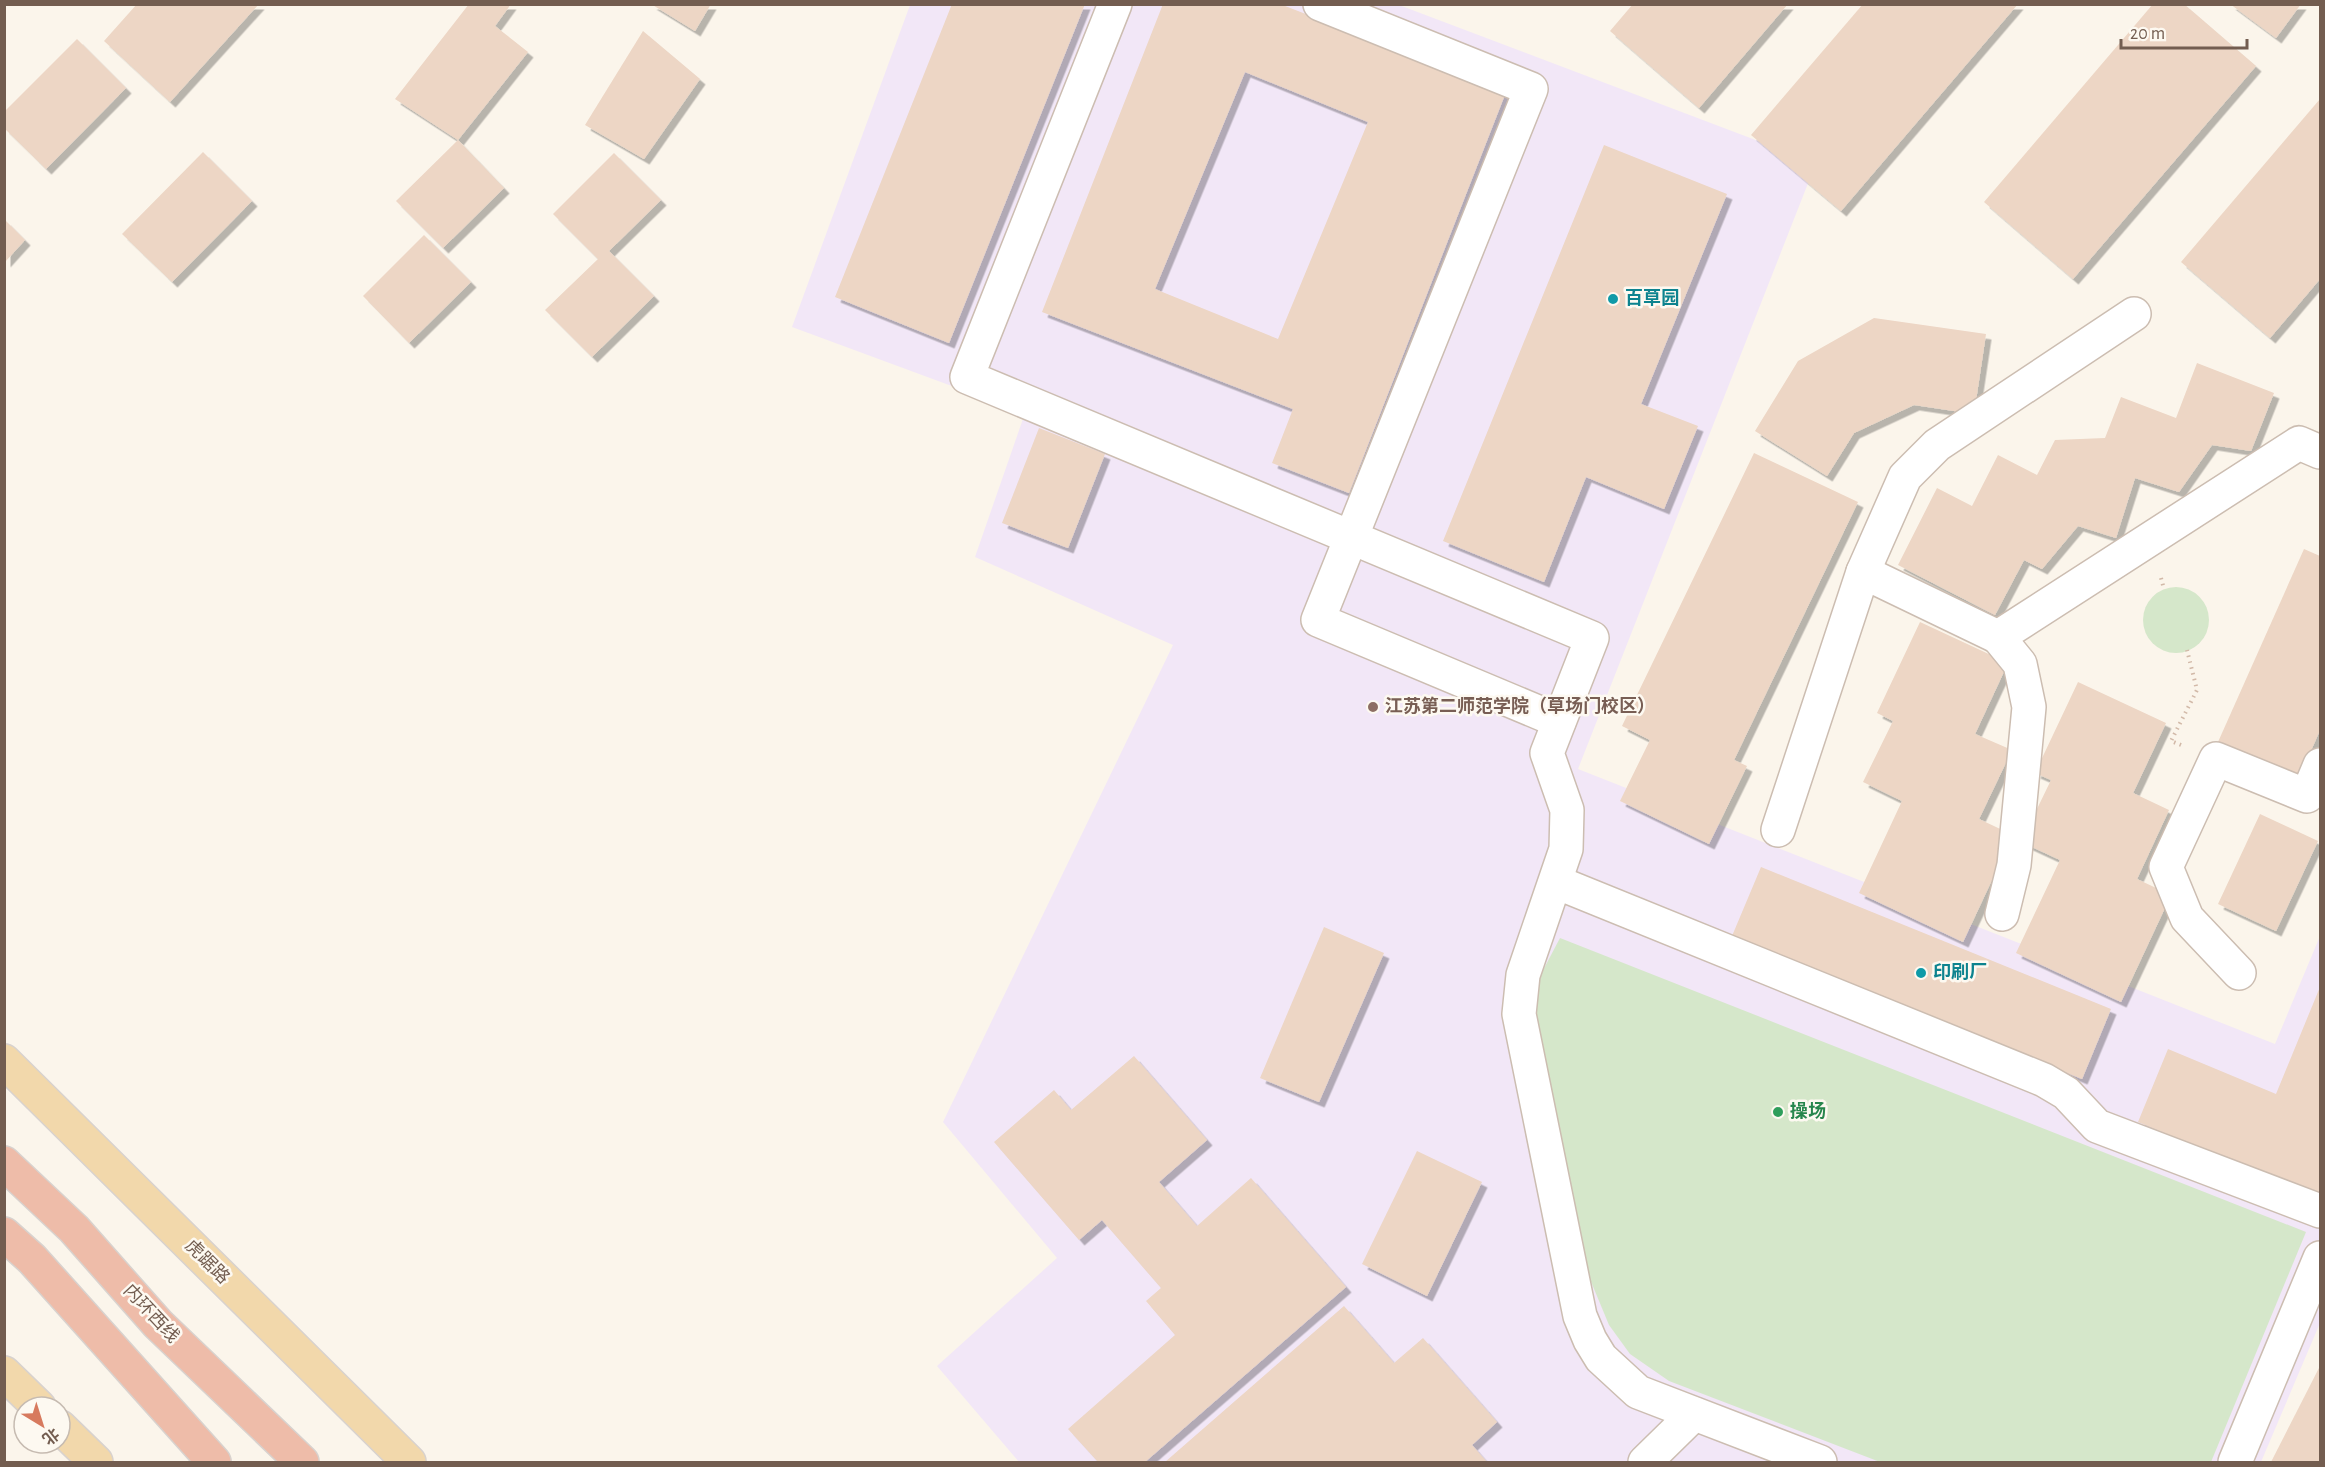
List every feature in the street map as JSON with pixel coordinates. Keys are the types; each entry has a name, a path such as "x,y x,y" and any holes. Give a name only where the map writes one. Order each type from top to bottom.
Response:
{"highway":[{"name":"内环西线","path":"4,1162 74,1229 159,1324 302,1462"},
{"path":"4,1234 32,1259 214,1462"}],"main road":[{"name":"虎踞路","path":"4,1061 410,1462"},
{"path":"4,1373 27,1395"},
{"path":"72,1439 96,1462"}],"street":[{"path":"1115,4 966,378 1592,638 1547,753 1568,810 1566,849 1523,975 1520,1014 1580,1316 1601,1358 1638,1392 1820,1462"},
{"path":"1320,4 1531,89 1318,620 1559,722"},
{"path":"1778,830 1863,572 1905,477 1937,445 2134,314"},
{"path":"1998,637 2299,443 2320,452"},
{"path":"1863,572 1998,637 2020,664 2029,707 2014,865 2002,914"},
{"path":"2239,973 2187,918 2166,867 2216,759 2307,796 2320,765"},
{"path":"1556,882 2044,1080 2066,1093 2097,1126 2320,1211"},
{"path":"2235,1462 2320,1258"},
{"path":"1645,1462 1694,1414"}],"path":[{"path":"2187,650 2197,690 2171,741 2216,759"}],"shaded area":[{"name":"江苏第二师范学院（草场门校区）","path":"910,5 1399,5 1816,163 1578,769 2275,1044 2320,936 2320,1323 2261,1462 1019,1462 937,1366 1057,1258 943,1122 1173,645 975,557 1025,413 792,327"}],"green space":[{"path":"2176,587 2188,590 2199,597 2206,608 2209,620 2206,632 2199,643 2188,650 2176,653 2164,650 2153,643 2146,632 2143,620 2146,608 2153,597 2164,590"},
{"name":"操场","path":"1560,938 2306,1232 2211,1462 1880,1462 1669,1381 1630,1354 1609,1325 1587,1272 1531,993"}],"building":[{"path":"137,4 259,4 170,102 104,41"},
{"path":"469,4 511,4 495,26 528,52 458,140 395,99"},
{"path":"651,4 711,4 695,31"},
{"path":"952,4 1085,4 949,343 835,297"},
{"path":"1163,4 1280,4 1506,92 1349,493 1272,463 1293,409 1042,312","holes":["1245,72 1368,122 1278,339 1155,289"]},
{"path":"1633,4 1788,4 1699,108 1610,31"},
{"path":"1863,4 2018,4 1841,211 1751,135"},
{"path":"2153,4 2184,4 2256,66 2073,279 1984,202"},
{"path":"2230,4 2301,4 2276,38"},
{"path":"643,31 700,79 644,159 585,125"},
{"path":"77,39 126,88 46,169 4,128 4,112"},
{"path":"2320,99 2320,279 2270,338 2181,262"},
{"path":"458,140 504,188 443,248 396,201"},
{"name":"百草园","path":"1604,145 1727,194 1641,404 1698,426 1664,509 1586,477 1544,582 1443,541"},
{"path":"203,152 252,201 172,282 122,234"},
{"path":"614,153 661,200 609,251 654,296 592,357 545,310 598,259 553,214"},
{"path":"5,220 25,240 5,262"},
{"path":"424,235 471,282 409,343 363,296"},
{"path":"1874,318 1986,334 1974,414 1914,405 1854,433 1827,476 1755,431 1798,361"},
{"path":"2197,363 2274,393 2251,451 2212,445 2179,492 2135,478 2116,538 2078,526 2042,569 2024,560 1995,615 1898,565 1937,488 1972,506 1998,455 2037,475 2055,440 2105,438 2121,397 2176,418"},
{"path":"1039,428 1105,454 1068,548 1002,523"},
{"path":"1754,453 1858,502 1734,760 1747,766 1709,844 1620,801 1650,740 1622,726"},
{"path":"2304,549 2320,556 2320,730 2299,778 2218,742"},
{"path":"1920,622 2008,663 1975,734 2012,750 1979,819 2013,835 1963,942 1859,893 1902,801 1863,782 1893,721 1877,713"},
{"path":"2078,682 2166,723 2133,793 2169,810 2137,879 2171,895 2121,1002 2016,953 2060,860 2021,842 2051,780 2035,773"},
{"path":"2260,814 2318,841 2276,931 2218,904"},
{"name":"印刷厂","path":"1761,867 2111,1009 2082,1079 1732,936"},
{"path":"1324,927 1384,953 1319,1102 1260,1078"},
{"path":"2320,987 2320,1198 2138,1122 2168,1049 2276,1094"},
{"path":"1134,1056 1207,1140 1159,1182 1197,1226 1251,1178 1346,1287 1145,1462 1098,1462 1068,1429 1175,1335 1146,1301 1161,1288 1102,1220 1079,1240 994,1142 1054,1090 1071,1110"},
{"path":"1417,1151 1482,1182 1427,1296 1362,1264"},
{"path":"1344,1306 1394,1363 1423,1338 1497,1422 1472,1445 1487,1462 1165,1462"},
{"path":"2320,1366 2320,1462 2271,1462"}],"place":[{"name":"百草园","path":"1613,299"},
{"name":"江苏第二师范学院（草场门校区）","path":"1373,707"},
{"name":"印刷厂","path":"1921,973"},
{"name":"操场","path":"1778,1112"}]}
